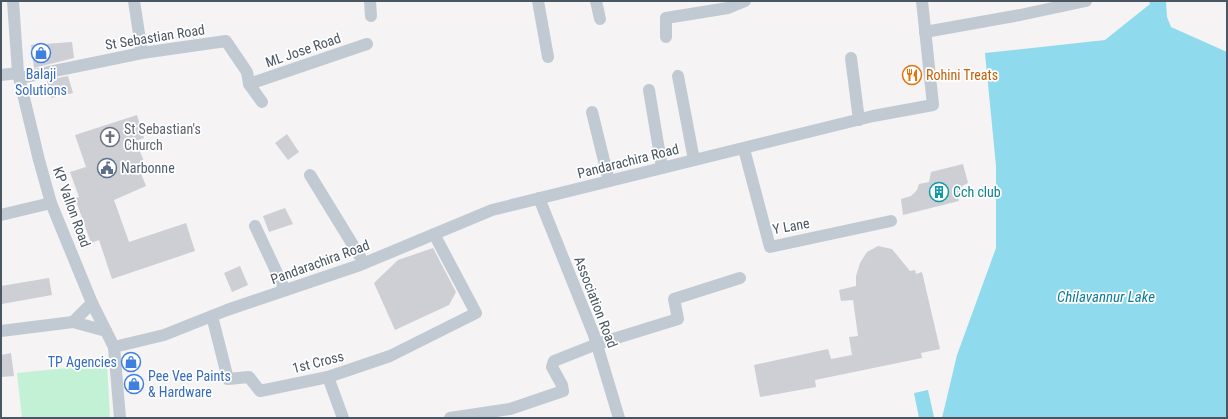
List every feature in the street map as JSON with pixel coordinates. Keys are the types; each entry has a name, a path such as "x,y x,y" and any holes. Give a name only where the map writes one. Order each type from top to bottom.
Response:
{"street":[{"name":"KP Vallon Road","path":"14,1 19,75 51,203 92,303 114,346 120,418"},
{"path":"134,1 142,53"},
{"path":"370,1 371,16"},
{"path":"538,1 548,57"},
{"path":"596,1 600,19"},
{"path":"666,37 666,18 682,17 728,8 745,1"},
{"path":"922,1 925,32 1020,15 1086,1"},
{"name":"Pandarachira Road","path":"114,346 164,335 212,316 364,263 492,210 858,120 933,105 925,32"},
{"name":"St Sebastian Road","path":"1,75 19,75 142,53 226,41 248,72 249,84 262,102"},
{"name":"ML Jose Road","path":"249,84 367,44"},
{"path":"851,58 858,120"},
{"path":"678,76 694,160"},
{"path":"649,90 662,168"},
{"path":"592,112 609,181"},
{"name":"Y Lane","path":"744,149 770,247 891,221"},
{"path":"310,175 364,263"},
{"name":"Association Road","path":"539,198 597,344 619,418"},
{"path":"1,215 51,203"},
{"path":"255,226 285,290"},
{"name":"1st Cross","path":"212,316 228,379 249,377 260,390 328,377 390,356 476,313 434,234"},
{"path":"450,418 510,409 562,391 562,385 552,367 554,361 597,344 678,319 674,299 740,278"},
{"path":"73,322 92,303"},
{"path":"1,331 73,322 106,331"},
{"path":"328,377 343,418"}],"green space":[{"path":"107,364 110,418 22,418 17,373"}],"water":[{"name":"Chilavannur Lake","path":"1149,1 1166,1 1167,17 1171,27 1227,52 1227,418 942,418 957,355 996,248 996,166 985,53 1105,40 1150,4"},
{"path":"928,390 934,417 919,418 914,393"}],"building":[{"path":"72,42 74,58 34,68 31,45"},
{"path":"68,76 73,93 51,98 47,80"},
{"path":"137,115 144,138 136,141 145,164 138,166 146,186 114,200 129,242 186,223 195,251 112,279 99,240 91,243 75,198 79,197 70,172 86,167 75,135"},
{"path":"287,134 299,152 288,160 275,143"},
{"name":"Cch club","path":"963,164 968,183 962,186 964,194 957,195 959,201 903,215 901,199 911,196 917,190 919,184 929,182 931,172"},
{"path":"285,208 293,224 269,232 263,216"},
{"path":"878,246 892,249 910,271 915,270 916,274 922,272 940,349 921,353 922,358 815,380 816,387 760,397 754,365 828,349 831,359 852,355 849,337 858,336 853,300 841,301 839,290 856,286 856,276 860,263 867,252"},
{"path":"433,248 456,292 449,305 395,330 374,283 398,260"},
{"path":"240,266 248,285 232,292 224,273"},
{"path":"49,278 52,295 2,304 1,286"},
{"path":"11,353 14,376 1,377 1,355"}],"place":[{"name":"Balaji Solutions","path":"41,53"},
{"name":"Rohini Treats","path":"912,75"},
{"name":"St Sebastian's Church","path":"110,137"},
{"name":"Narbonne","path":"107,168"},
{"name":"Cch club","path":"939,192"},
{"name":"TP Agencies","path":"131,362"},
{"name":"Pee Vee Paints & Hardware","path":"134,384"}]}
